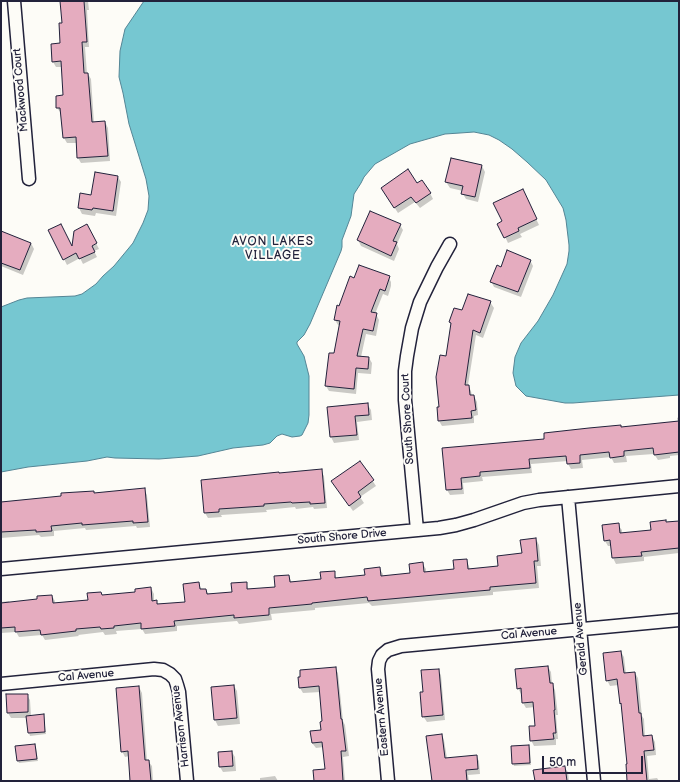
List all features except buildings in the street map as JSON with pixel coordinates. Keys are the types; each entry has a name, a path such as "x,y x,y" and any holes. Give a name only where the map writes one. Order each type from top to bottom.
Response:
{"street":[{"name":"Mackwood Court","path":"14,1 29,179"},
{"name":"South Shore Court","path":"416,530 405,400 405,371 412,328 420,302 450,244"},
{"name":"South Shore Drive","path":"1,569 416,530 456,525 523,503 539,500 679,486"},
{"name":"Gerald Avenue","path":"568,497 594,781"},
{"name":"Cal Avenue","path":"382,655 388,650 401,646 679,620"},
{"name":"Eastern Avenue","path":"382,655 379,661 378,677 388,781"},
{"name":"Cal Avenue","path":"1,684 154,669 163,670 170,674"},
{"name":"Harrison Avenue","path":"170,674 175,679 179,692 187,781"}],"water":[{"path":"144,1 679,1 679,395 565,403 526,396 516,386 513,373 515,357 521,343 538,321 553,295 567,264 569,245 563,208 546,180 512,149 499,140 489,135 474,132 445,134 410,144 375,164 364,177 354,194 351,216 342,240 341,251 310,324 304,335 297,342 304,356 309,376 309,415 308,423 302,435 292,437 282,434 277,436 270,443 263,445 233,448 198,456 159,459 107,457 1,472 1,307 27,298 75,296 82,294 96,284 114,266 133,243 148,210 149,196 146,179 129,124 119,77 120,51 125,29"}],"district":[{"name":"AVON LAKES VILLAGE","path":"273,249"}]}
